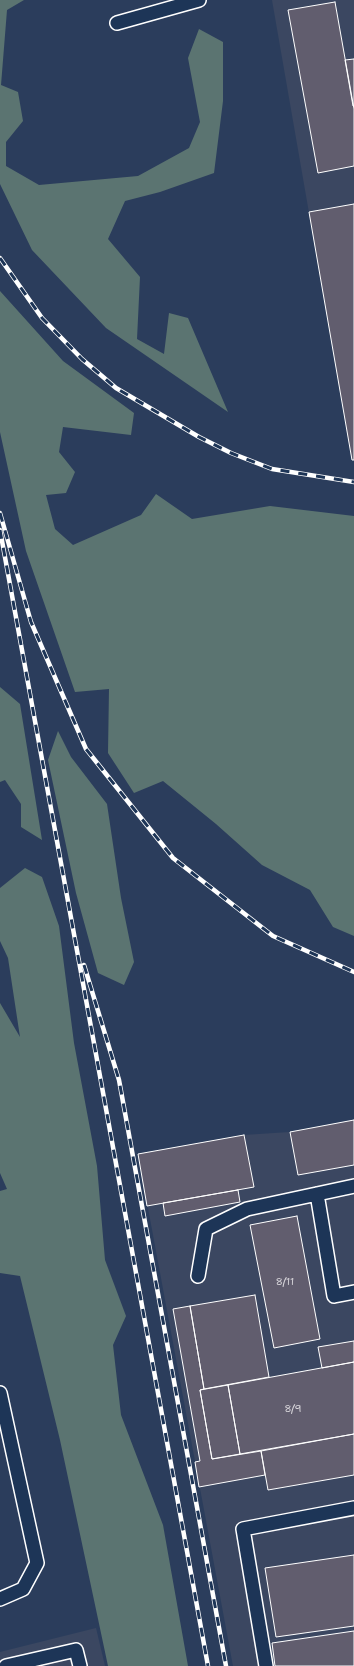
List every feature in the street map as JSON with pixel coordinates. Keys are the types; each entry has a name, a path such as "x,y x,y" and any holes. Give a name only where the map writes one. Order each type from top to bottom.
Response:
{"lane":[{"path":"116,23 199,0"},
{"path":"198,1276 206,1229 247,1209 354,1186"},
{"path":"317,1194 334,1296 354,1292"},
{"path":"0,1393 37,1563 23,1589 0,1599"},
{"path":"266,1666 243,1529 354,1508"},
{"path":"6,1666 76,1650 80,1666"}],"shaded area":[{"path":"272,0 354,0 354,460 352,460"},
{"path":"354,1120 354,1666 233,1666 138,1154 244,1135 290,1132"},
{"path":"96,1628 105,1666 0,1666 0,1652"}],"green space":[{"path":"0,0 24,0 7,10 1,85 18,92 23,121 6,142 6,166 39,185 138,176 189,148 200,122 188,58 199,29 223,42 223,101 214,173 160,192 125,201 108,239 140,277 137,339 164,354 169,313 188,318 228,412 106,328 32,250 0,184"},
{"path":"0,291 63,361 134,413 131,435 63,427 59,452 75,472 66,493 46,495 55,529 73,545 141,515 156,494 192,519 270,506 354,516 354,936 333,927 310,890 262,865 216,824 163,781 134,793 108,753 109,689 75,692 26,551 0,432"},
{"path":"0,687 20,704 42,840 21,827 21,804 5,780 0,782"},
{"path":"58,731 71,757 107,804 121,898 134,962 124,985 98,973 76,893 48,760"},
{"path":"25,868 42,877 59,926 74,1043 97,1166 105,1260 126,1316 113,1345 121,1415 163,1525 188,1666 108,1666 60,1440 20,1276 0,1273 0,1191 7,1189 0,1173 0,1003 20,1037 8,958 0,941 0,888"}],"building":[{"path":"335,2 354,109 354,166 318,173 288,10"},
{"path":"354,59 354,106 353,106 345,60"},
{"path":"354,204 354,460 352,460 309,212"},
{"path":"354,1120 354,1165 298,1175 290,1132"},
{"path":"244,1135 254,1187 147,1206 138,1154"},
{"path":"238,1190 240,1202 165,1216 163,1203"},
{"path":"297,1216 320,1339 274,1348 250,1225"},
{"path":"255,1295 269,1377 204,1389 190,1306"},
{"path":"190,1306 204,1389 200,1390 212,1459 261,1451 265,1475 199,1487 195,1462 200,1461 173,1309"},
{"path":"354,1341 354,1362 322,1368 318,1347"},
{"path":"354,1362 354,1434 240,1454 228,1385"},
{"path":"228,1385 240,1454 212,1459 200,1390"},
{"path":"354,1434 354,1475 268,1490 261,1451"},
{"path":"354,1555 354,1626 276,1637 265,1568"},
{"path":"354,1631 354,1666 275,1666 272,1643"}],"railway":[{"path":"0,258 42,318 82,359 116,388 199,437 231,453 272,469 354,482"},
{"path":"0,513 31,622 86,749 173,858 273,936 354,972"},
{"path":"0,530 208,1666"},
{"path":"84,965 119,1080 226,1666"}]}
